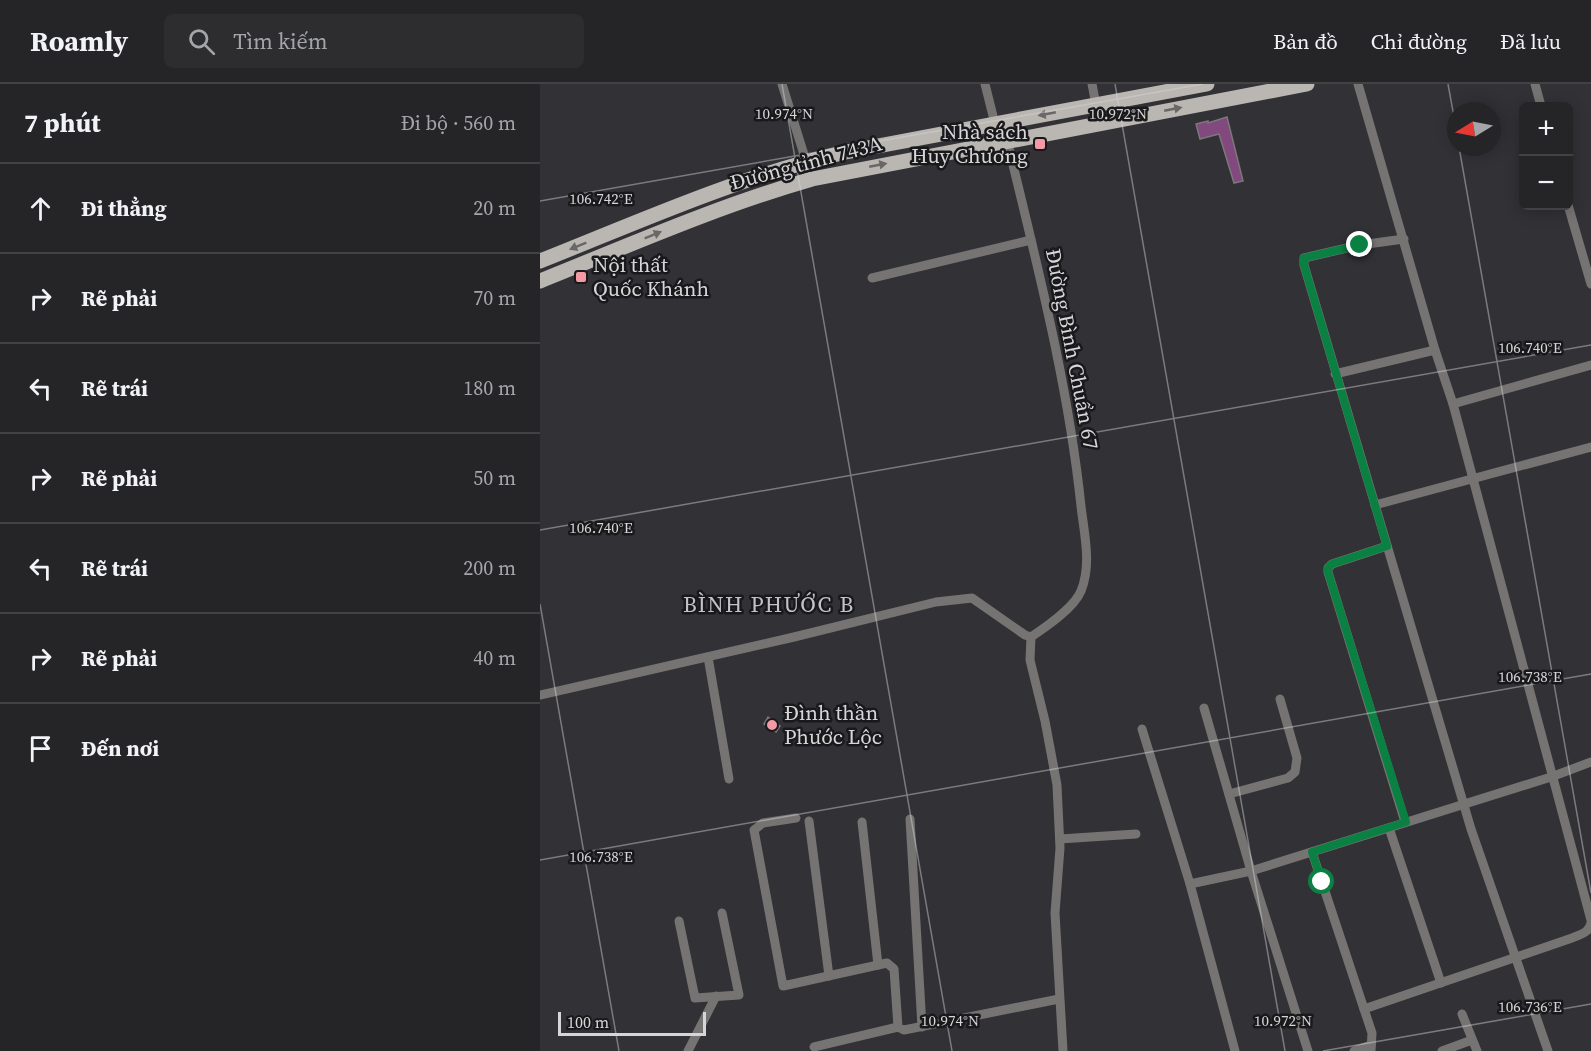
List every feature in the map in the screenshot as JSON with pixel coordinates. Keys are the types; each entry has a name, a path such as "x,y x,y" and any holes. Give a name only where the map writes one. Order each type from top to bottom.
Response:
{"main road":[{"name":"Đường tỉnh 743A","path":"540,261 717,190 806,161 1208,84"},
{"name":"Đường tỉnh 743A","path":"540,281 710,212 767,192 850,170 1307,84"}],"street":[{"path":"782,84 806,161"},
{"path":"985,84 995,124"},
{"path":"1092,84 1096,105"},
{"path":"1358,84 1435,350 1453,404 1591,921 1590,929 1586,932 1364,1009"},
{"path":"1535,84 1540,102"},
{"name":"Đường Bình Chuẩn 67","path":"1007,140 1051,320 1071,426 1082,510 1086,567 1080,594 1048,625 1031,637"},
{"path":"1570,210 1591,284"},
{"path":"873,278 1031,240"},
{"path":"1404,240 1360,245 1304,258 1304,265 1464,804 1548,1051"},
{"path":"1335,374 1435,350"},
{"path":"1453,404 1591,365"},
{"path":"1375,505 1591,447"},
{"path":"1387,546 1332,564 1328,572 1406,822"},
{"path":"540,695 936,602 972,598 1031,637 1030,660 1058,785 1060,839 1054,913 1063,1051"},
{"path":"708,657 729,779"},
{"path":"1229,794 1288,778 1295,772 1297,758 1280,699"},
{"path":"1204,708 1251,870 1308,1051"},
{"path":"1142,729 1190,884 1235,1051"},
{"path":"1190,884 1251,870 1312,852 1551,777 1591,762"},
{"path":"796,818 763,823 754,830 783,986 887,963 894,969 898,1027"},
{"path":"909,819 922,1027"},
{"path":"809,821 829,975"},
{"path":"862,822 878,965"},
{"path":"1389,828 1441,983"},
{"path":"1060,839 1136,834"},
{"path":"1312,852 1370,1025 1371,1048 1354,1051"},
{"path":"679,921 695,998 739,995 722,913"},
{"path":"688,1051 716,996"},
{"path":"814,1047 898,1027 904,1030 922,1027 1059,999"},
{"path":"1462,1014 1477,1051"},
{"path":"1442,1051 1472,1040"}],"building":[{"path":"1227,117 1243,181 1234,183 1219,134 1200,139 1196,124"},
{"name":"Đình thần Phước Lộc","path":"768,717 780,726 776,732 764,724"}],"place":[{"name":"Nhà sách Huy Chương","path":"1040,144"},
{"name":"Nội thất Quốc Khánh","path":"581,277"},
{"name":"Đình thần Phước Lộc","path":"772,725"}],"district":[{"name":"BÌNH PHƯỚC B","path":"769,604"}],"route":[{"path":"1322,882 1312,852 1406,822 1328,572 1332,564 1387,546 1304,265 1304,258 1360,245"}]}
